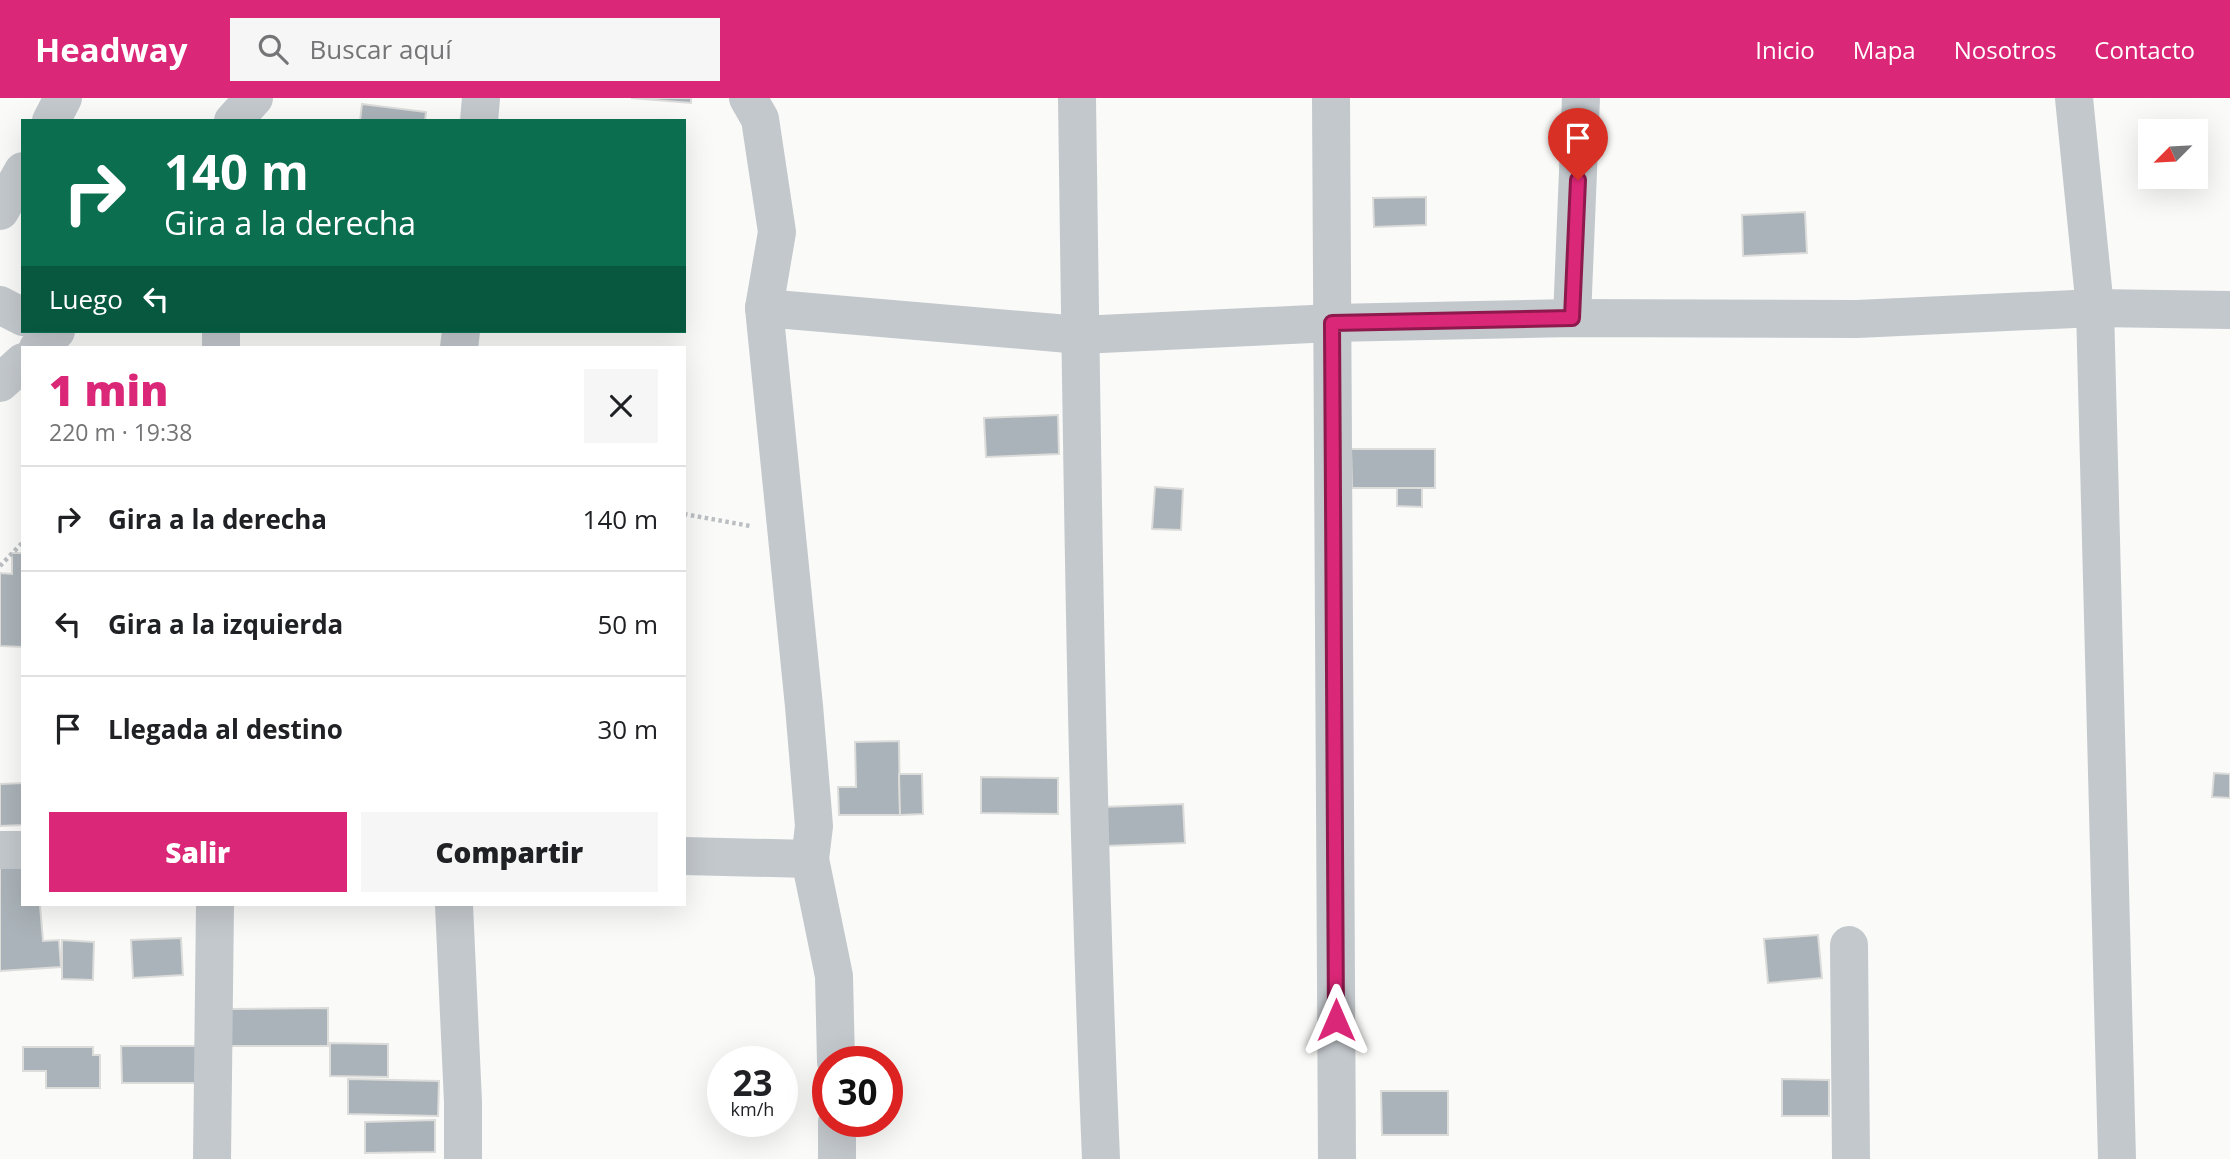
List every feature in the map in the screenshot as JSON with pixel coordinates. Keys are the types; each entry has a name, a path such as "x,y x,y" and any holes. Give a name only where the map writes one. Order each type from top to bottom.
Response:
{"street":[{"path":"52,119 64,98"},
{"path":"235,119 254,98"},
{"path":"479,119 481,98"},
{"path":"748,98 760,119 777,232 764,308 804,706 814,826 810,859 834,976 836,1046"},
{"path":"1077,98 1095,1017 1101,1159"},
{"path":"1331,98 1337,1159"},
{"path":"1572,318 1581,98"},
{"path":"2074,98 2095,308 2117,1159"},
{"path":"0,211 21,174"},
{"path":"0,305 21,318"},
{"path":"764,308 1080,335 1332,323 1572,318 1857,320 2095,308 2230,310"},
{"path":"0,383 21,364"},
{"path":"0,850 21,850"},
{"path":"686,856 810,859"},
{"path":"212,1159 215,906"},
{"path":"454,906 463,1159"},
{"path":"1849,945 1850,1159"},
{"path":"837,1137 837,1159"}],"path":[{"path":"686,514 785,532"},
{"path":"0,566 21,544"}],"building":[{"path":"631,98 691,98 691,103"},
{"path":"362,104 426,112 425,119 360,119"},
{"path":"1426,197 1426,225 1374,227 1373,198"},
{"path":"1805,212 1807,253 1743,256 1742,215"},
{"path":"1058,415 1059,454 986,457 984,418"},
{"path":"1351,449 1435,449 1435,488 1352,488"},
{"path":"1155,487 1183,489 1181,530 1152,529"},
{"path":"1397,488 1422,488 1422,507 1397,506"},
{"path":"12,553 21,553 21,647 0,646 0,573 12,574"},
{"path":"899,741 900,815 839,815 838,787 856,787 855,742"},
{"path":"2214,773 2230,774 2230,798 2212,797"},
{"path":"899,774 922,774 923,814 900,815"},
{"path":"981,777 1058,778 1058,814 981,813"},
{"path":"21,783 21,825 0,826 0,784"},
{"path":"1183,804 1185,843 1104,846 1102,807"},
{"path":"21,866 21,906 40,906 43,941 59,940 61,967 0,971 0,867"},
{"path":"1818,935 1822,978 1768,983 1764,939"},
{"path":"181,938 183,975 133,978 131,940"},
{"path":"62,940 94,942 93,980 62,979"},
{"path":"328,1008 328,1046 231,1046 231,1009"},
{"path":"330,1043 388,1044 388,1077 330,1076"},
{"path":"121,1046 198,1046 198,1083 122,1083"},
{"path":"23,1047 93,1047 93,1055 100,1055 100,1088 46,1088 46,1071 23,1071"},
{"path":"348,1079 439,1081 438,1116 348,1114"},
{"path":"1782,1079 1829,1080 1829,1116 1782,1116"},
{"path":"1381,1091 1448,1091 1448,1135 1382,1135"},
{"path":"435,1120 435,1152 365,1153 365,1122"}],"route":[{"path":"1336,1020 1332,323 1572,318 1578,180"}]}
